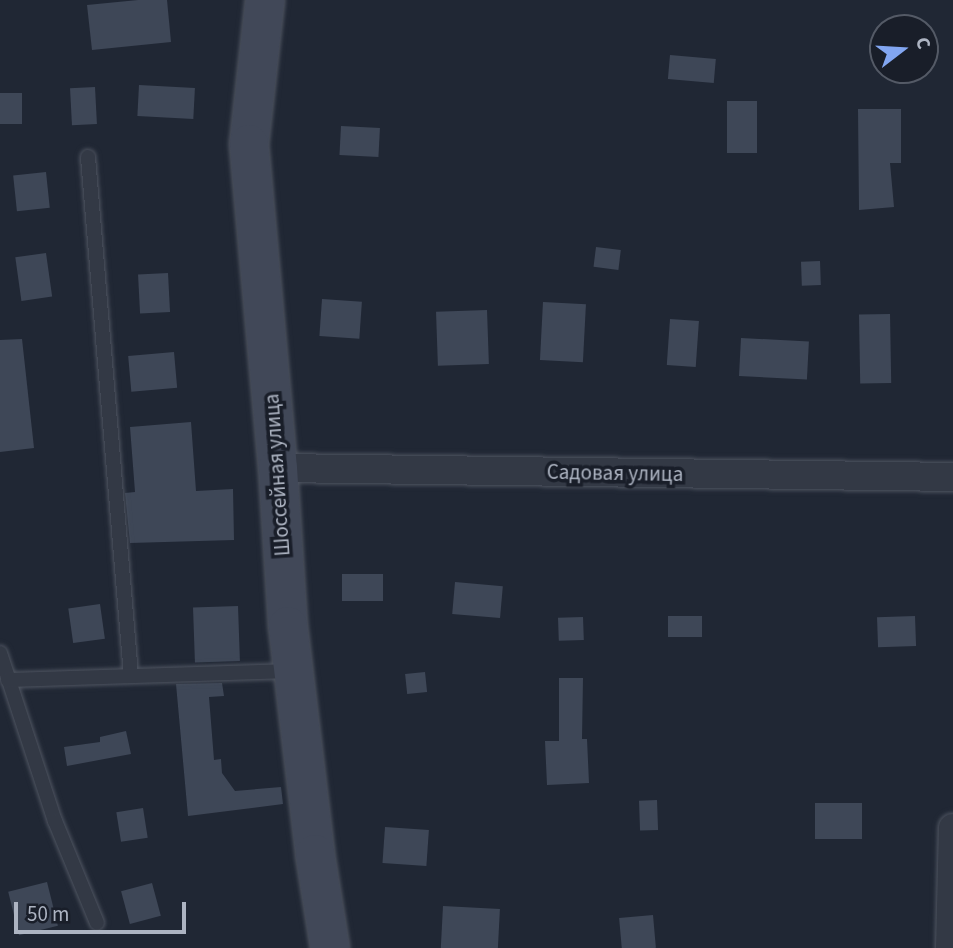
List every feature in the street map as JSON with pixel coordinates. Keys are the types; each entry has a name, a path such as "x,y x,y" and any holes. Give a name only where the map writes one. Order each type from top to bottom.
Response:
{"main road":[{"name":"Шоссейная улица","path":"265,0 249,144 293,671 315,854 330,948"}],"street":[{"name":"Садовая улица","path":"278,468 953,477"},
{"path":"950,948 953,828"}],"lane":[{"path":"88,157 131,676"},
{"path":"0,653 55,821 97,923"},
{"path":"8,680 293,671"}],"building":[{"path":"167,0 171,42 92,50 87,5"},
{"path":"670,55 716,59 714,83 668,79"},
{"path":"139,85 195,88 193,119 137,116"},
{"path":"95,87 97,124 72,125 70,88"},
{"path":"0,93 22,93 22,124 0,124"},
{"path":"727,101 757,101 757,153 727,153"},
{"path":"858,109 901,109 901,163 890,163 894,207 859,210"},
{"path":"341,126 380,128 378,157 339,155"},
{"path":"46,172 50,208 17,211 13,175"},
{"path":"596,247 621,250 618,270 594,267"},
{"path":"46,253 52,297 21,301 15,257"},
{"path":"820,261 821,285 802,286 801,262"},
{"path":"168,273 170,312 140,314 138,275"},
{"path":"322,299 362,302 359,339 319,336"},
{"path":"543,302 586,304 583,362 540,360"},
{"path":"487,310 489,364 438,366 436,312"},
{"path":"890,314 891,383 860,384 859,315"},
{"path":"670,319 699,321 696,367 667,365"},
{"path":"741,338 809,342 807,380 739,376"},
{"path":"22,339 34,448 0,452 0,340"},
{"path":"174,352 177,388 131,392 128,356"},
{"path":"191,422 196,491 233,489 234,540 130,543 125,493 135,492 130,427"},
{"path":"342,574 383,574 383,601 342,601"},
{"path":"455,582 503,586 500,618 452,614"},
{"path":"100,604 105,639 73,643 68,608"},
{"path":"238,606 240,661 195,663 193,608"},
{"path":"668,616 702,616 702,637 668,637"},
{"path":"915,616 916,646 878,647 877,617"},
{"path":"583,617 584,640 559,641 558,618"},
{"path":"425,672 427,692 407,694 405,674"},
{"path":"559,678 583,678 582,739 587,739 589,783 547,785 545,741 559,741"},
{"path":"222,683 224,696 209,697 214,760 221,759 222,773 235,791 281,787 283,804 188,816 176,684"},
{"path":"126,731 131,754 67,766 64,747 100,742 100,737"},
{"path":"657,800 658,830 640,831 639,801"},
{"path":"815,803 862,803 862,839 815,839"},
{"path":"143,808 148,838 121,842 116,812"},
{"path":"385,827 429,830 426,866 382,863"},
{"path":"47,882 58,926 19,935 8,892"},
{"path":"152,883 161,916 130,924 121,891"},
{"path":"443,906 500,909 498,948 441,948"},
{"path":"653,915 656,948 622,948 619,918"}]}
